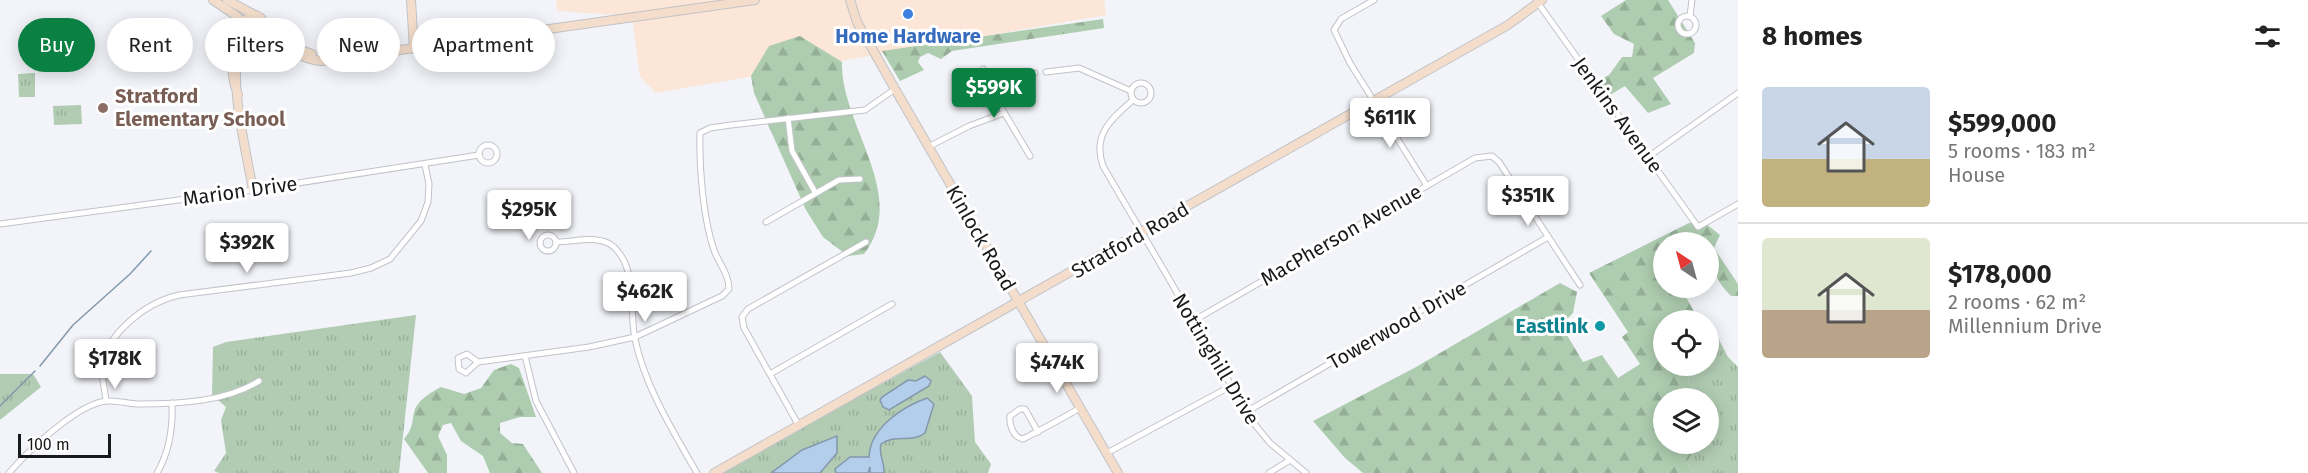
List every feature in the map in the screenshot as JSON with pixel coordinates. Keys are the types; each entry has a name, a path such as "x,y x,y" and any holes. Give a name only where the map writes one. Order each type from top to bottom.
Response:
{"street":[{"path":"213,0 238,18"},
{"path":"227,0 258,18"},
{"path":"411,0 412,18"},
{"path":"555,29 755,0"},
{"name":"Kinlock Road","path":"850,0 857,22 1118,473"},
{"path":"1374,0 1341,19 1334,30 1340,47 1427,186"},
{"path":"1689,16 1692,0"},
{"name":"Stratford Road","path":"714,473 1142,233 1372,99 1508,25 1540,1"},
{"name":"Jenkins Avenue","path":"1540,1 1698,227 1738,204"},
{"path":"247,18 253,14"},
{"path":"1046,72 1079,68 1131,91"},
{"path":"983,69 1004,113 1030,156"},
{"path":"233,72 253,190"},
{"path":"238,72 238,95"},
{"path":"987,79 1035,72"},
{"path":"1141,84 1150,92 1145,102 1133,100 1131,91 1135,85 1141,84"},
{"path":"478,362 590,347 635,337 722,296 729,289 729,282 714,250 709,227 699,154 700,133 710,128 865,110 895,88"},
{"path":"1648,157 1738,93"},
{"name":"Nottinghill Drive","path":"1133,100 1109,121 1099,144 1103,166 1246,412 1260,432 1306,473"},
{"path":"928,147 969,126 1004,113"},
{"path":"788,118 792,151 815,192"},
{"name":"Marion Drive","path":"0,224 253,190 479,155"},
{"name":"MacPherson Avenue","path":"1193,321 1475,158 1491,156 1499,162 1548,237"},
{"path":"106,401 102,369 111,340 138,316 163,301 179,295 351,273 372,268 390,259 425,213 429,184 425,165"},
{"path":"766,222 839,180 860,179"},
{"path":"1548,237 1580,285"},
{"name":"Towerwood Drive","path":"1246,412 1548,237"},
{"path":"556,242 592,239 612,245 621,255 629,273 635,337 651,387 697,473"},
{"path":"799,426 742,322 744,313 866,242"},
{"path":"770,374 892,304"},
{"path":"525,356 532,390 574,473"},
{"path":"9,473 44,437 87,409 106,401 136,404 172,403 238,392 259,381"},
{"path":"1107,453 1231,386"},
{"path":"157,473 167,454 171,436 172,403"},
{"path":"1038,432 1025,409 1020,409 1010,416 1010,426 1019,438 1023,439 1038,432 1080,408"},
{"path":"1269,473 1290,460"}],"shaded area":[{"path":"556,0 1104,0 1106,15 656,93 640,77 632,16 557,11"}],"green space":[{"path":"1626,0 1668,0 1695,43 1694,53 1653,78 1671,104 1648,113 1625,86 1610,95 1599,80 1609,75 1622,57 1632,57 1634,44 1614,34 1601,16"},
{"path":"1103,19 1104,28 952,51 941,59 928,53 920,57 918,62 924,70 900,81 882,51"},
{"path":"800,36 842,62 844,86 870,160 877,184 880,208 876,231 864,254 848,256 823,237 806,210 754,93 751,76 769,46"},
{"path":"35,73 35,97 19,97 18,74"},
{"path":"81,105 82,124 54,125 53,106"},
{"path":"1689,223 1705,223 1716,232 1671,232"},
{"path":"1653,241 1653,298 1687,298 1693,310 1653,310 1653,376 1689,376 1688,383 1694,388 1653,388 1653,454 1692,454 1686,463 1695,473 1363,473 1345,458 1313,421 1416,367 1560,283 1577,292 1573,313 1561,325 1583,362 1602,355 1618,378 1640,364 1622,337 1628,332 1589,273"},
{"path":"1719,256 1738,284 1738,296 1731,296 1721,285"},
{"path":"416,315 399,473 219,473 214,471 226,453 221,420 226,407 212,395 213,347 226,342"},
{"path":"1719,340 1728,357 1738,367 1738,473 1695,473 1686,463 1691,454 1719,454 1719,388 1694,388 1688,383 1689,376 1719,376"},
{"path":"940,352 972,396 975,442 991,464 988,473 719,473"},
{"path":"511,364 519,368 536,417 520,417 500,423 500,433 512,443 523,444 542,473 490,473 483,456 461,441 451,423 443,425 438,436 447,455 447,473 428,473 404,439 412,425 414,413 420,401 441,387 464,394 481,388 494,370"},
{"path":"0,374 33,374 41,387 0,420"}],"water":[{"path":"925,376 931,381 929,386 889,410 883,407 880,400 882,397 908,380 916,381"},
{"path":"927,398 934,404 925,433 914,438 892,439 881,444 884,473 870,473 870,467 868,473 836,473 835,469 850,457 869,457 875,437 881,428 898,413"},
{"path":"837,436 837,453 820,473 771,473 802,450"}],"waterway":[{"path":"40,366 73,325 130,274 151,251"},
{"path":"0,406 35,371"}],"place":[{"name":"Home Hardware","path":"908,14"},
{"name":"Stratford Elementary School","path":"103,108"},
{"name":"Eastlink","path":"1600,326"}]}
